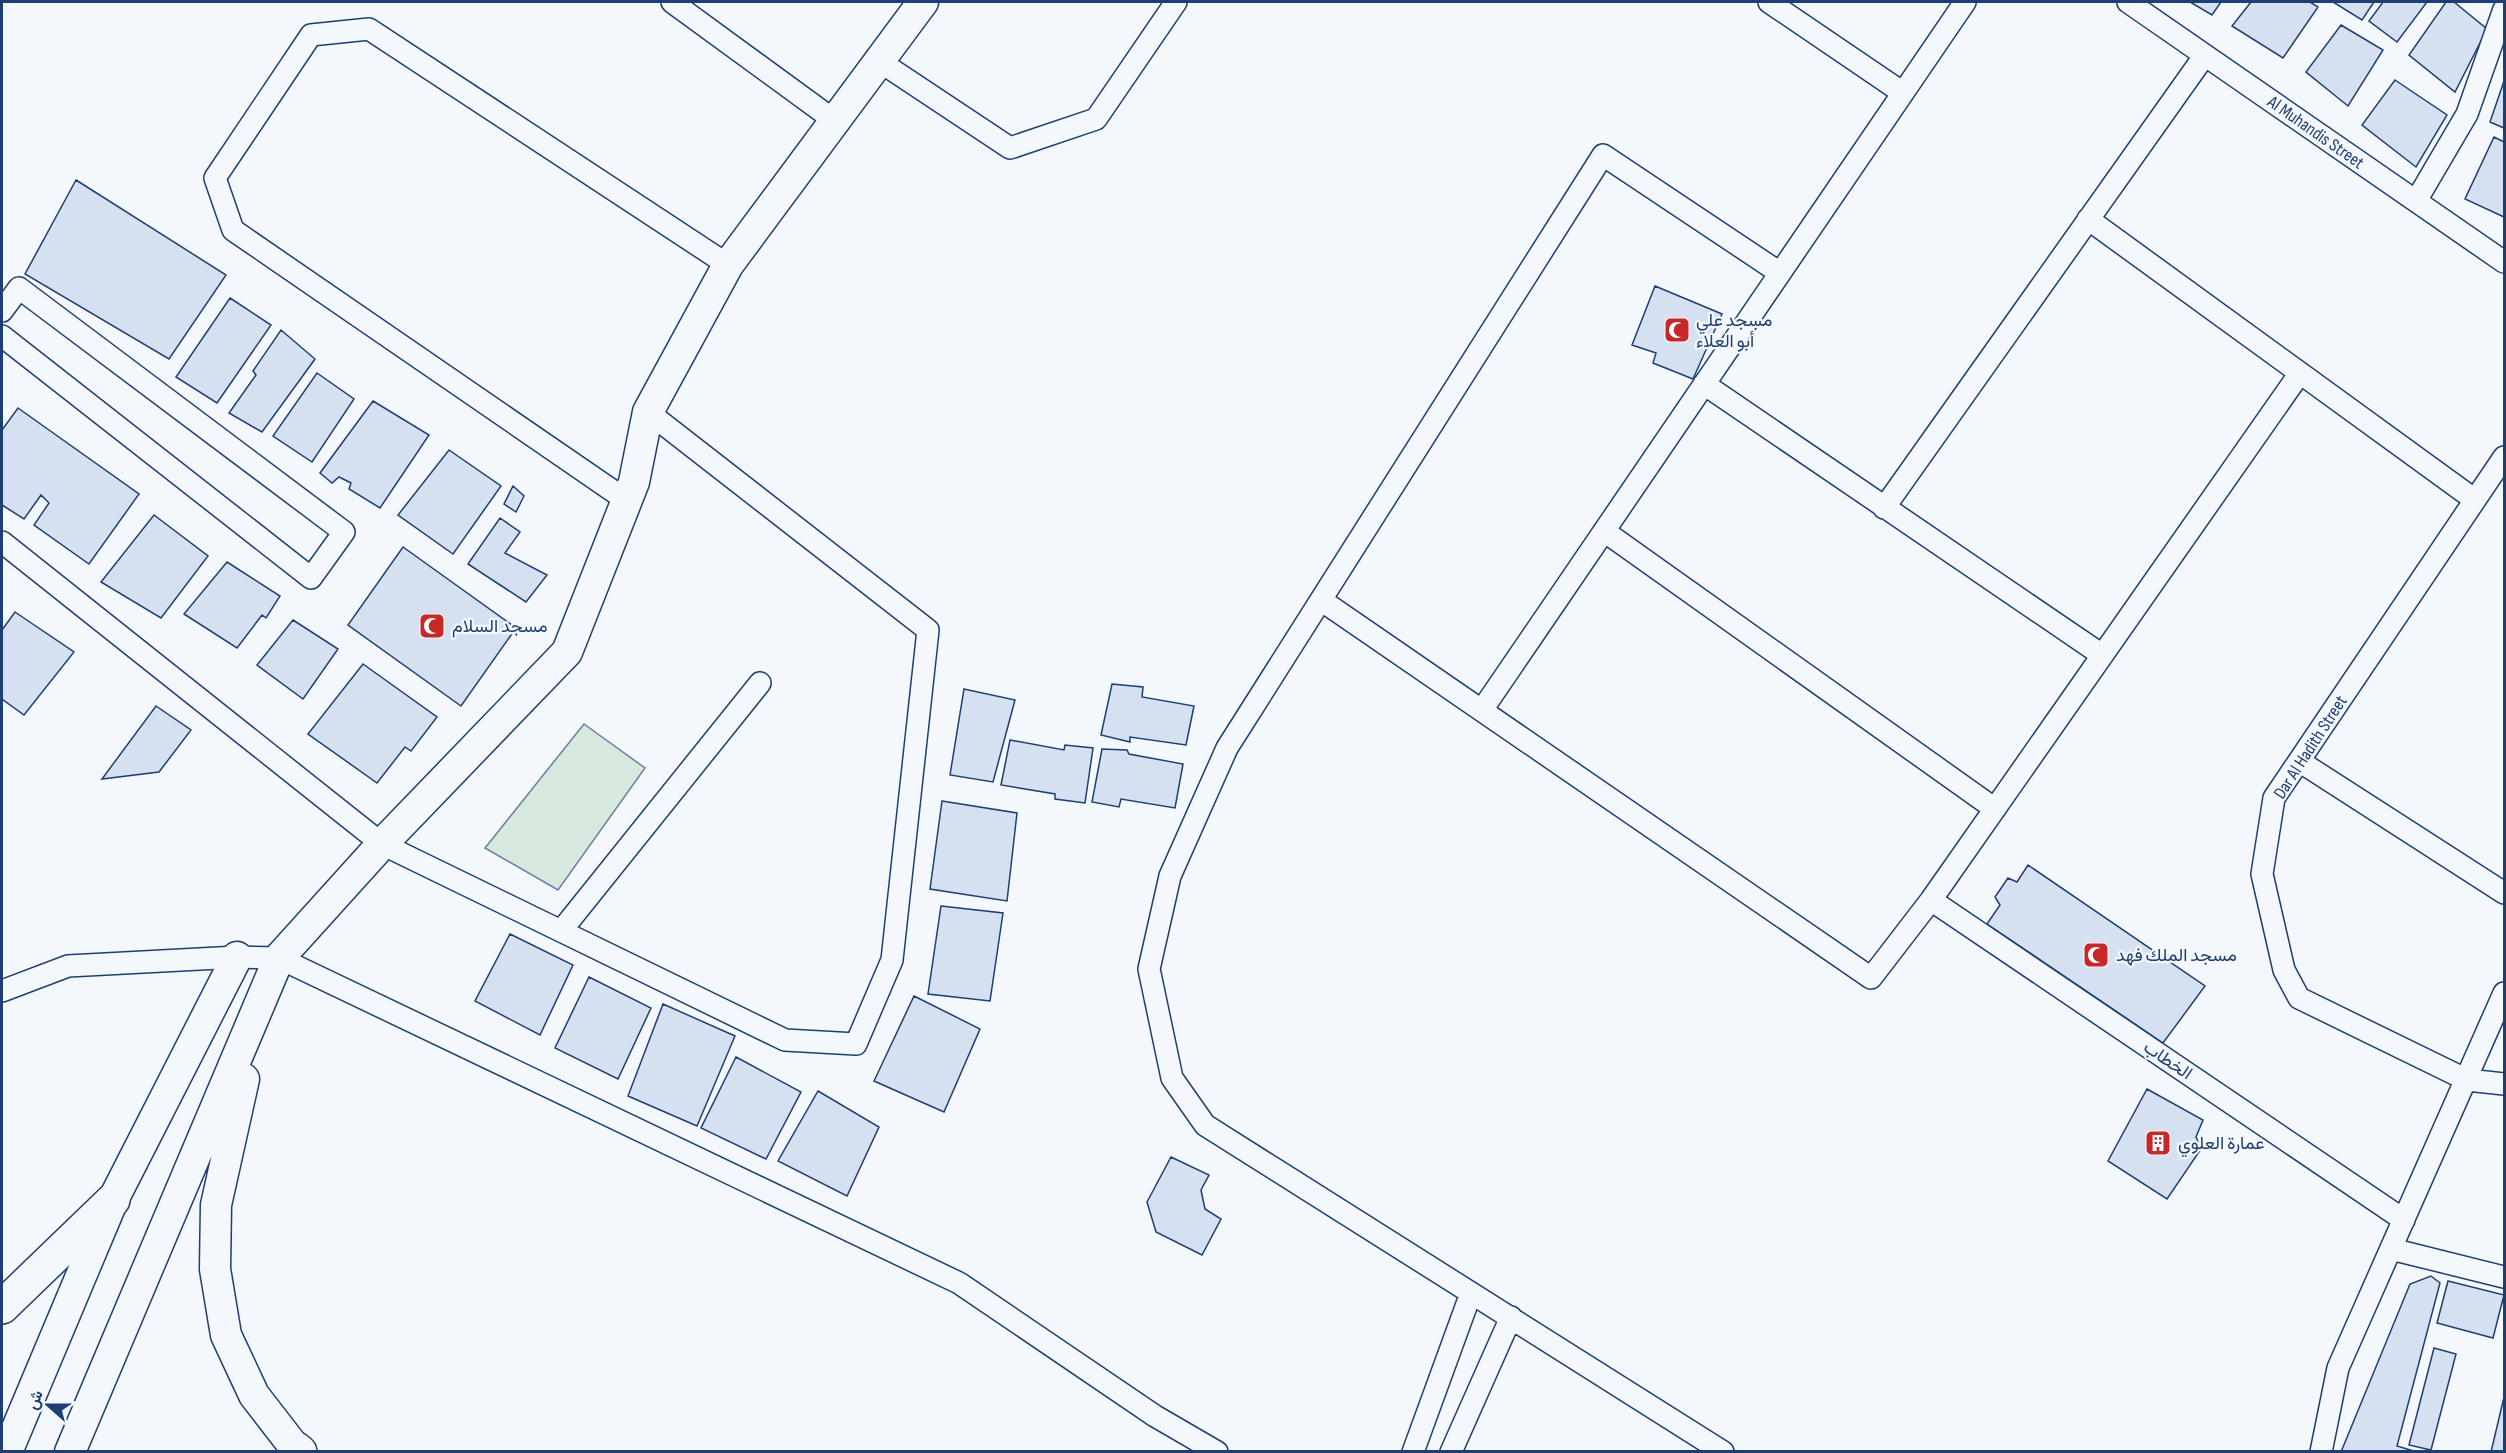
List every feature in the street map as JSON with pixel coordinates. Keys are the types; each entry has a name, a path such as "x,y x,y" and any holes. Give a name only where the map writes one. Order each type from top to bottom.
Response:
{"highway":[{"path":"2,1307 113,1200"}],"street":[{"path":"672,2 835,121"},
{"path":"70,1452 279,958 382,844 567,652 634,482 648,412 728,265 923,2"},
{"path":"879,61 1010,148 1096,119 1176,2"},
{"path":"1769,2 1904,93"},
{"path":"1482,710 1965,2"},
{"name":"Al Muhandis Street","path":"2128,2 2505,262"},
{"path":"2416,201 2467,114 2505,9"},
{"path":"626,500 233,231 215,178 311,36 369,29 728,265"},
{"path":"1884,508 2205,55"},
{"path":"1723,1452 1205,1125 1172,1078 1149,969 1170,876 1227,748 1603,155 1780,273"},
{"path":"2088,219 2475,500"},
{"path":"2,311 19,288 344,532 311,578 2,336"},
{"path":"1321,600 1871,978 1931,900 1995,810 2300,373"},
{"path":"1704,384 2102,655"},
{"path":"2,542 382,844 785,1040 856,1044 892,960 928,630 648,412"},
{"name":"Dar Al Hadith Street","path":"2505,457 2274,798 2262,874 2284,969 2299,998 2467,1080 2505,1084"},
{"path":"1604,531 1995,810"},
{"path":"561,931 760,683"},
{"path":"2299,761 2505,892"},
{"name":"الخطاب","path":"1931,900 2404,1220"},
{"path":"7,1452 113,1200 237,957"},
{"path":"2,991 68,966 237,957 279,958 959,1283 1155,1416 1216,1452"},
{"path":"266,991 216,1205 215,1269 226,1335 254,1395 297,1450"},
{"path":"2321,1452 2338,1368 2505,993"},
{"path":"2391,1249 2505,1277"},
{"path":"1413,1452 1471,1293"},
{"path":"1451,1452 1511,1317"}],"shaded area":[{"path":"584,724 645,768 558,890 485,848"}],"building":[{"path":"2190,2 2221,2 2212,15"},
{"path":"2251,2 2310,2 2318,7 2283,58 2232,26"},
{"path":"2333,2 2374,2 2362,20"},
{"path":"2383,2 2427,2 2397,42 2369,21"},
{"path":"2446,2 2454,2 2487,29 2455,92 2409,55"},
{"path":"2341,25 2383,50 2348,106 2306,72"},
{"path":"2395,80 2447,115 2416,167 2362,125"},
{"path":"2504,81 2504,128 2490,122"},
{"path":"2494,137 2504,142 2504,217 2465,199"},
{"path":"76,180 226,275 169,359 25,274"},
{"name":"مسجد علي أبو العلاء","path":"1655,286 1722,314 1693,379 1653,363 1656,353 1632,345"},
{"path":"230,298 271,325 217,403 176,377"},
{"path":"281,330 315,359 262,432 229,413 256,375 253,371"},
{"path":"317,373 354,399 312,462 273,436"},
{"path":"373,401 429,435 380,508 349,489 351,483 339,477 332,483 320,473"},
{"path":"18,408 139,494 89,564 34,525 49,503 41,495 24,519 2,505 2,430"},
{"path":"449,450 501,486 453,554 398,515"},
{"path":"513,486 524,496 516,512 504,504"},
{"path":"154,515 208,556 161,618 101,582"},
{"path":"500,518 520,532 505,553 547,575 526,602 468,564"},
{"name":"مسجد السلام","path":"403,547 516,628 461,706 348,625"},
{"path":"227,562 280,596 266,618 262,615 237,648 184,614"},
{"path":"15,612 74,652 24,715 2,699 2,630"},
{"path":"293,620 338,649 303,699 257,665"},
{"path":"363,664 437,717 411,751 405,747 377,783 308,734"},
{"path":"1112,684 1143,687 1142,697 1194,706 1186,745 1130,737 1130,742 1101,735"},
{"path":"964,689 1015,700 993,782 950,775"},
{"path":"156,706 191,730 159,772 102,779"},
{"path":"1010,740 1064,750 1065,745 1093,748 1085,803 1055,799 1055,794 1001,785"},
{"path":"1102,749 1127,750 1129,754 1183,764 1175,808 1121,799 1119,807 1092,802"},
{"path":"942,801 1017,813 1007,901 930,889"},
{"name":"مسجد الملك فهد","path":"2028,865 2205,986 2163,1043 1987,924 2000,905 1995,897 2008,878 2017,882"},
{"path":"941,906 1003,913 990,1001 928,994"},
{"path":"510,934 573,965 540,1035 475,1001"},
{"path":"589,977 651,1008 618,1079 555,1048"},
{"path":"914,996 980,1029 944,1112 874,1081"},
{"path":"663,1004 735,1036 697,1126 628,1096"},
{"path":"736,1057 801,1092 766,1159 701,1128"},
{"name":"عمارة العلوي","path":"2147,1089 2203,1120 2196,1137 2201,1149 2167,1199 2108,1161"},
{"path":"818,1091 879,1127 847,1196 778,1161"},
{"path":"1171,1157 1209,1175 1201,1190 1205,1209 1221,1219 1202,1255 1156,1232 1147,1202"},
{"path":"2431,1276 2440,1283 2397,1446 2417,1452 2341,1452 2410,1284"},
{"path":"2448,1281 2504,1295 2493,1338 2437,1323"},
{"path":"2434,1348 2456,1354 2431,1450 2409,1445"},
{"path":"2504,1397 2504,1452 2491,1452"}],"place":[{"name":"مسجد علي أبو العلاء","path":"1677,330"},
{"name":"مسجد السلام","path":"432,626"},
{"name":"مسجد الملك فهد","path":"2096,955"},
{"name":"عمارة العلوي","path":"2158,1143"}]}
